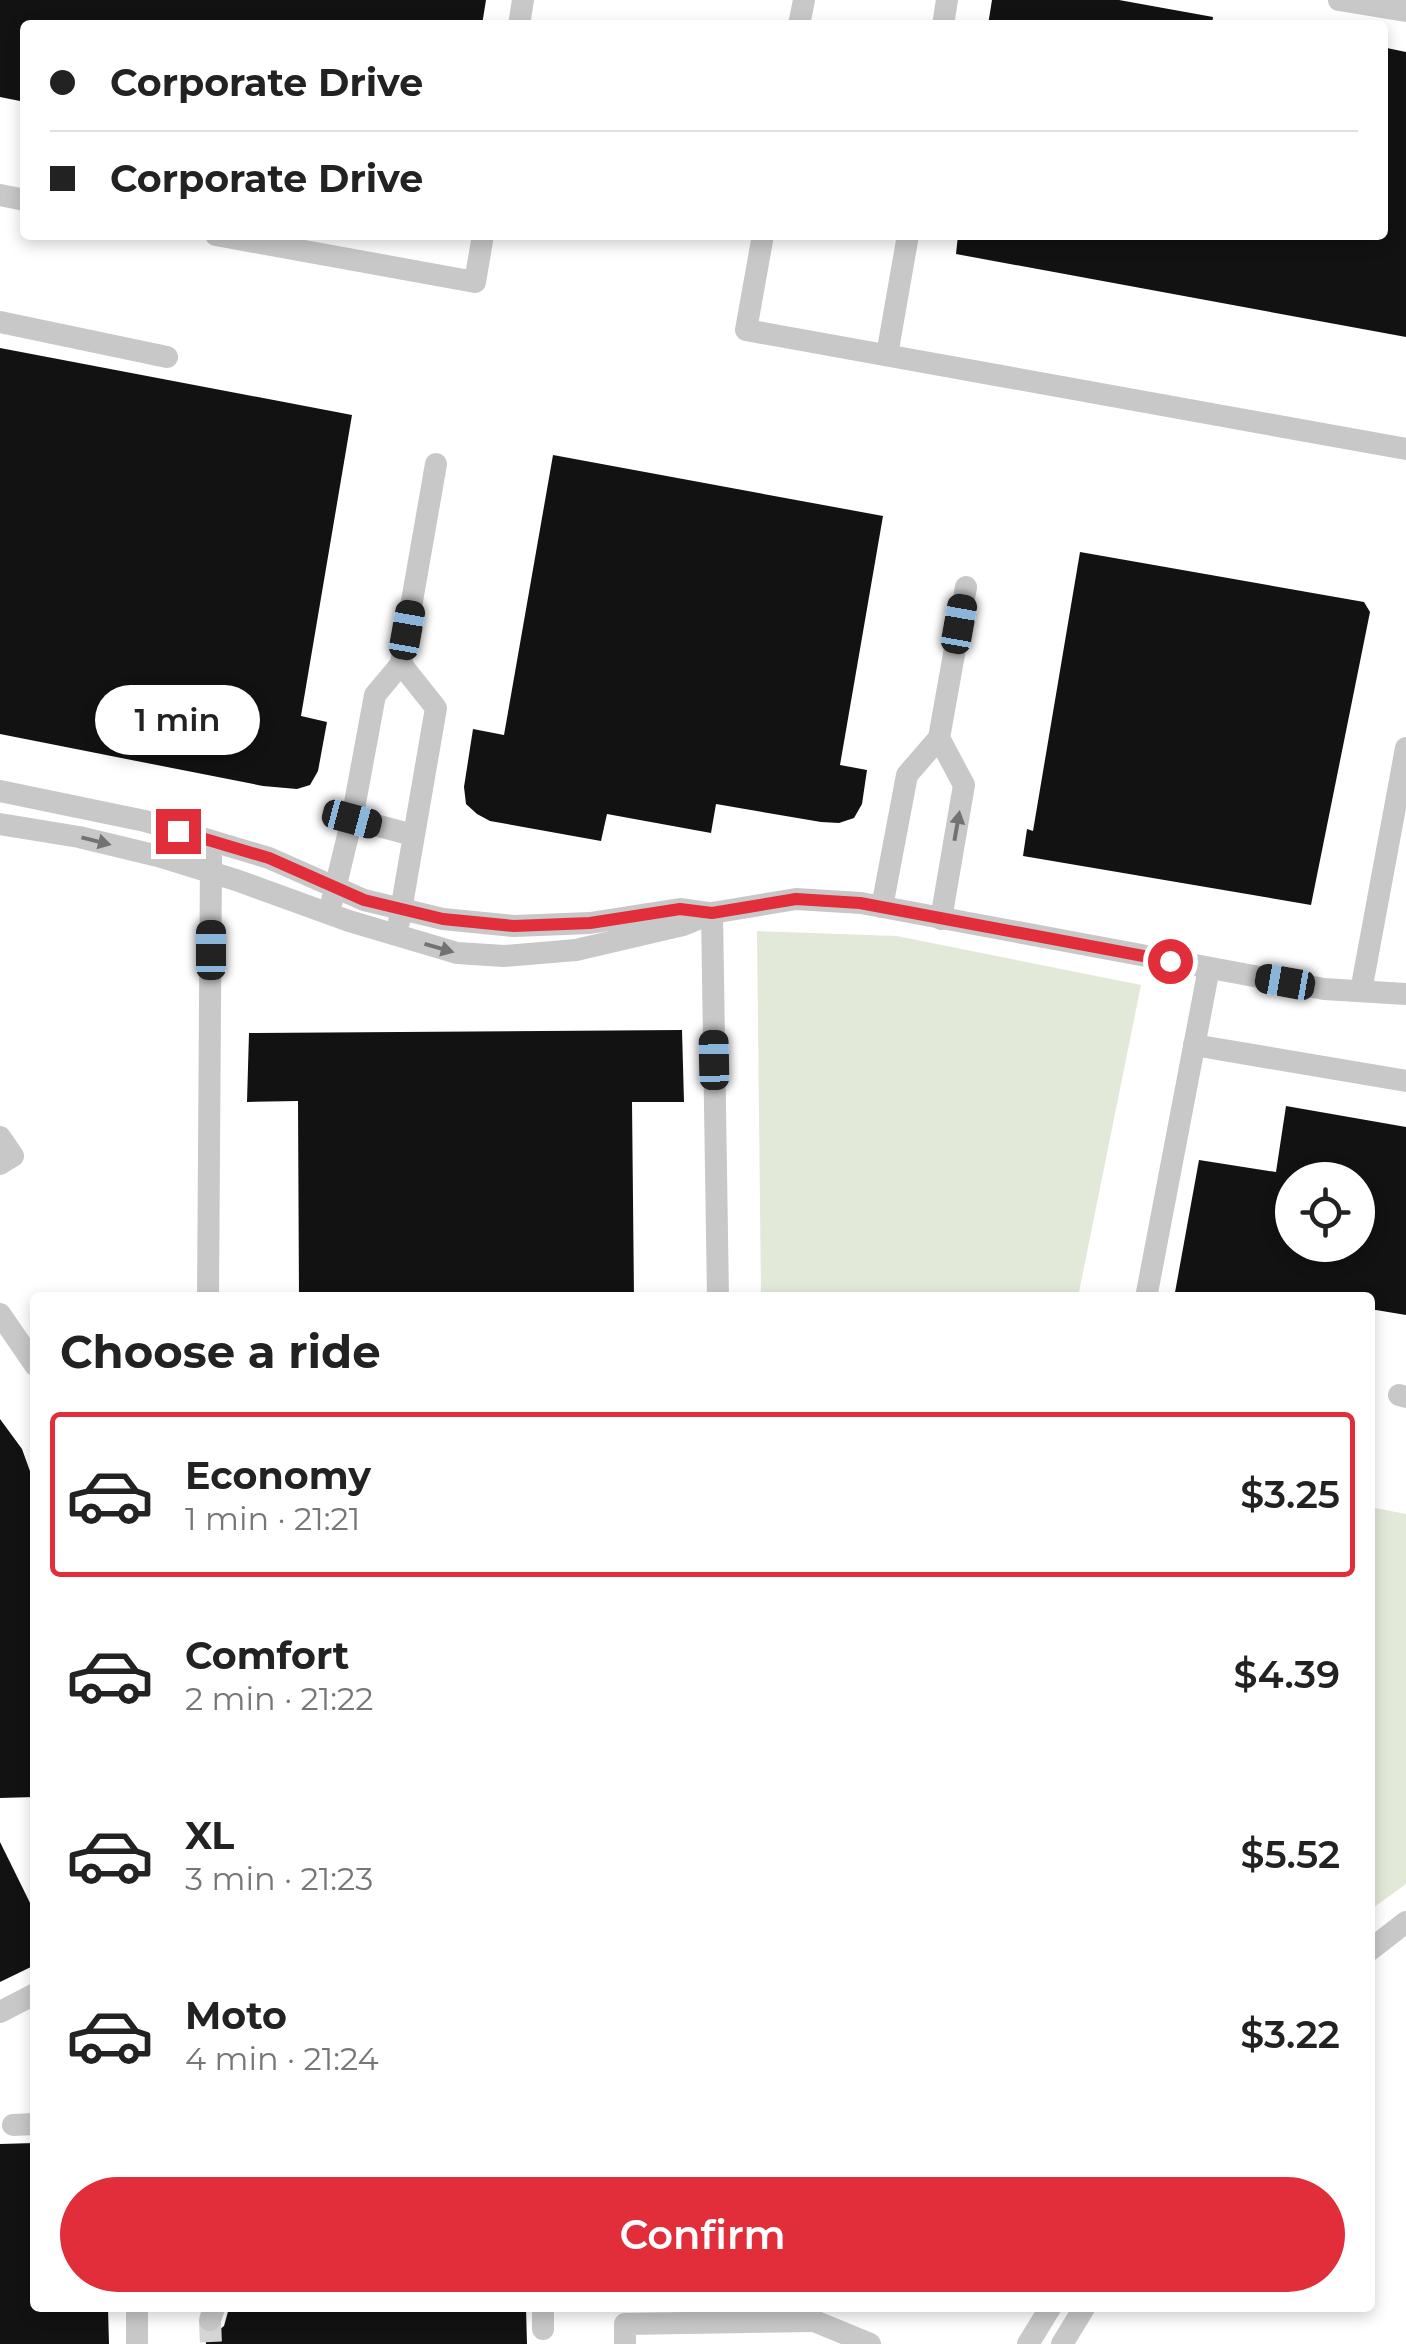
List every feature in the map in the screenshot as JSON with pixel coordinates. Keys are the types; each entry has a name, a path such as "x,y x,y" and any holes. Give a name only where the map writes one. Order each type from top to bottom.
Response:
{"street":[{"path":"1338,0 1406,11"},
{"path":"244,240 475,282 482,240"},
{"path":"762,240 746,330 1406,449"},
{"path":"887,356 907,240"},
{"path":"0,322 167,357"},
{"path":"329,914 375,696 401,664 436,464"},
{"path":"882,907 907,775 939,738 966,587"},
{"path":"398,936 436,708 401,664"},
{"path":"939,738 964,785 941,919"},
{"path":"1361,991 1406,748"},
{"path":"0,791 146,821 269,858 364,900 443,919 514,926 590,923 680,909 712,913"},
{"path":"352,819 413,835"},
{"path":"0,824 79,837 212,872 329,914 458,953 504,956 576,950 683,925 712,913 796,899 860,903 1324,989 1406,994"},
{"path":"208,1292 211,840"},
{"path":"712,913 718,1292"},
{"path":"1147,1292 1209,968"},
{"path":"1194,1045 1406,1081"},
{"path":"0,1137 14,1156 0,1164"},
{"path":"0,1314 30,1358"},
{"path":"1375,1946 1406,1922"},
{"path":"0,2012 30,1997"},
{"path":"137,2312 137,2344"},
{"path":"790,2312 870,2344"},
{"path":"1028,2344 1047,2312"},
{"path":"625,2344 625,2324 814,2321"}],"green space":[{"path":"757,931 897,936 1141,985 1079,1292 761,1292"},
{"path":"1375,1508 1406,1514 1406,1884 1375,1906"}],"building":[{"path":"0,0 486,0 483,20 20,20 20,101 0,97"},
{"path":"992,0 1119,0 1213,17 1213,20 989,20"},
{"path":"1388,48 1406,52 1406,337 956,254 957,240 1388,240"},
{"path":"0,348 352,415 301,716 327,722 318,771 310,785 297,789 263,786 0,734"},
{"path":"553,455 883,516 840,765 867,770 862,804 854,818 839,823 821,822 716,804 711,833 607,814 601,841 490,821 466,804 464,787 473,729 504,735"},
{"path":"1080,552 1364,602 1370,612 1311,905 1023,856 1027,829 1033,831"},
{"path":"682,1030 684,1102 632,1102 634,1292 299,1292 298,1101 247,1102 249,1033"},
{"path":"1286,1106 1406,1127 1406,1315 1375,1310 1375,1292 1175,1292 1199,1160 1275,1172 1275,1262 1375,1262 1375,1162 1278,1162"},
{"path":"0,1419 22,1449 30,1471 30,1797 0,1798"},
{"path":"0,1842 30,1903 30,1967 0,1982"},
{"path":"30,2143 30,2312 108,2312 109,2344 0,2344 0,2144"},
{"path":"228,2312 526,2312 527,2344 206,2344 205,2334 214,2334 224,2326"}],"tunnel":[{"path":"210,2320 211,2344"}],"route":[{"path":"178,831 269,858 364,900 443,919 514,926 590,923 680,909 712,913 796,899 860,903 1170,961"}]}
